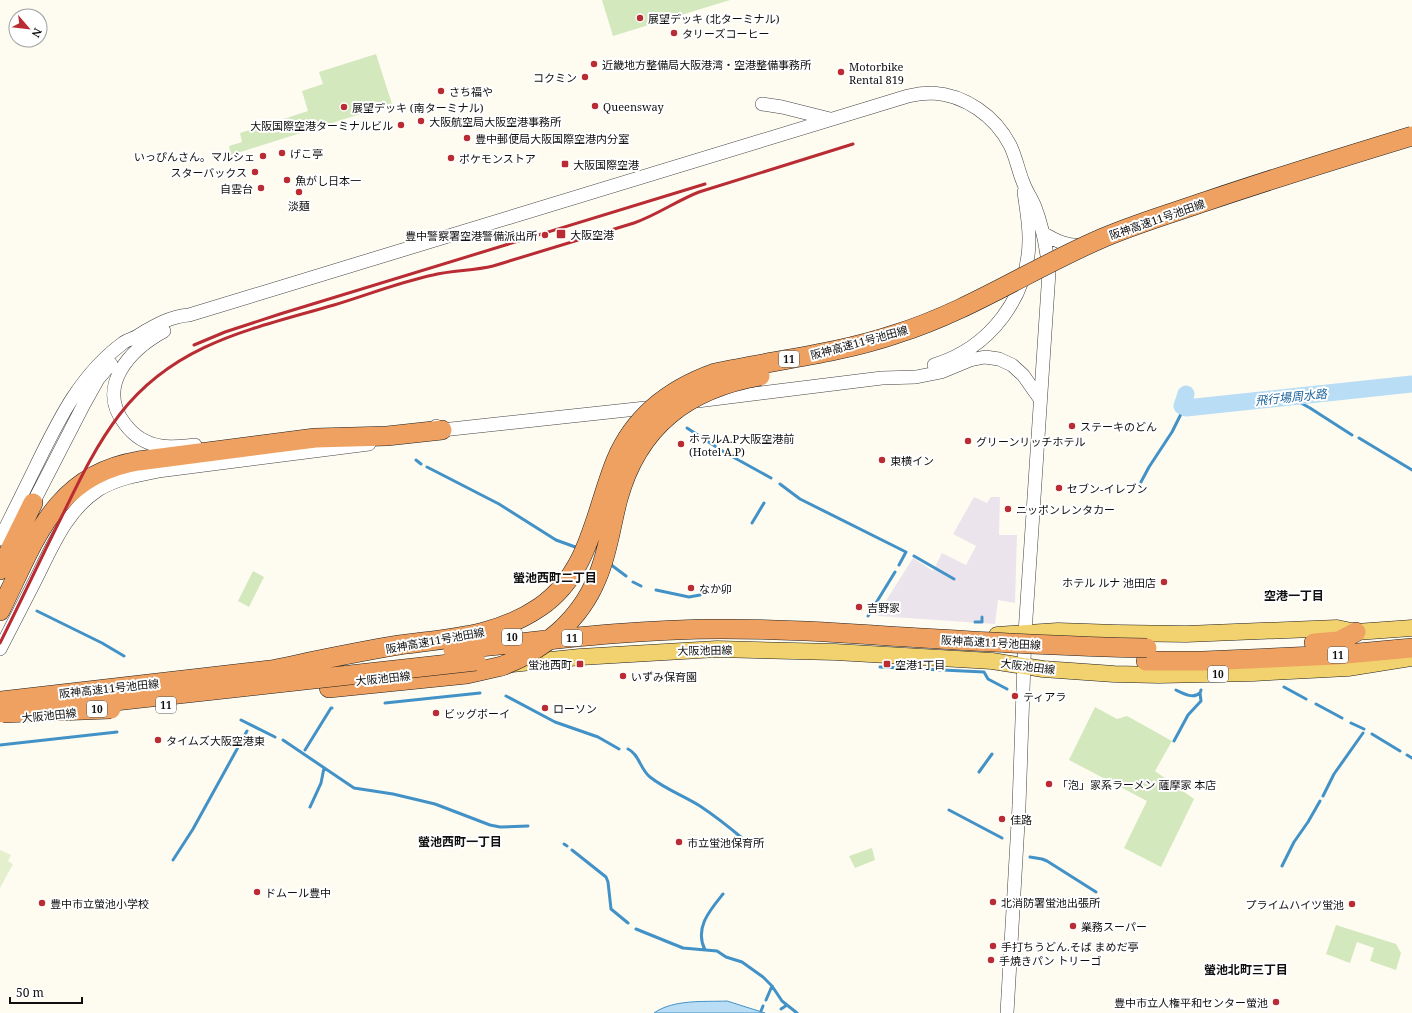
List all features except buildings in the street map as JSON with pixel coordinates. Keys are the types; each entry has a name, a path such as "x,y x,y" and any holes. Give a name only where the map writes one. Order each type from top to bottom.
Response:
{"highway":[{"name":"阪神高速11号池田線","path":"1,712 266,671 399,646 474,635 512,623 541,606 566,582 583,556 617,458 626,440 645,415 660,401 674,391 695,380 715,373 846,348 896,335 965,307 1068,253 1149,220 1412,136"},
{"name":"阪神高速11号池田線","path":"1,712 127,708 226,701 467,674 502,666 517,660 541,646 558,632 582,605 591,591 602,564 618,499 633,459 642,444 660,423 678,407 688,401 706,392 751,378 861,358 917,341 971,318 1109,248 1211,212 1412,149"},
{"path":"0,610 44,524 61,499 79,484 98,473 130,462 315,438 387,436 442,430"},
{"path":"0,570 33,503"},
{"name":"阪神高速11号池田線","path":"266,671 591,636 655,631 720,629 777,630 1080,647 1263,652"},
{"name":"11","path":"1,712 593,648 657,644 719,641 780,642 1146,662 1263,652 1339,641 1356,632"},
{"name":"11","path":"1263,652 1336,655 1412,648"}],"main road":[{"name":"10","path":"0,693 341,655 654,623 753,622 1004,635 1058,631 1186,634 1337,628 1356,632 1412,628"},
{"name":"大阪池田線","path":"1,712 553,659 669,650 717,649 835,652 992,661 1043,669 1114,674 1204,674 1348,668 1412,658"}],"street":[{"path":"0,539 47,443 70,402 88,377 124,342 168,320 189,315 908,96 932,93 956,98 975,107 991,120 999,128 1010,146 1022,182 1035,207 1043,233 1048,264 1048,289 1025,633 1019,806 1007,1013"},
{"path":"762,104 782,107 832,119"},
{"path":"1022,280 1048,264 1093,244 1412,144"},
{"path":"882,378 939,363 959,355 977,344 1007,313 1022,280 1029,252 1029,236 1022,182"},
{"path":"1043,233 1064,244 1076,246 1093,244"},
{"path":"189,315 182,323 158,334 142,344 128,358 117,378 114,396 120,417 133,433 149,442 161,446 188,446 345,428 400,429 436,426 442,430"},
{"path":"33,503 95,384 111,363 132,343 134,338"},
{"path":"0,649 4,638 63,528 83,502 108,485 137,475 158,471 436,436 442,430 612,412 882,378 916,378 941,372 977,358 992,358 1006,361 1018,370 1040,399"},
{"path":"33,503 38,477 70,412 70,402"}],"shaded area":[{"path":"974,497 987,503 991,497 1000,497 999,535 1017,535 1015,603 998,600 995,624 878,616 877,615 913,558 933,571 942,553 966,565 976,546 953,534"}],"green space":[{"name":"展望デッキ (北ターミナル)","path":"602,0 730,0 613,36"},
{"name":"展望デッキ (南ターミナル)","path":"376,54 392,104 231,155 229,146 242,142 240,133 308,111 302,91 323,84 319,72"},
{"path":"253,571 264,577 249,607 238,601"},
{"path":"1095,707 1117,719 1127,716 1172,741 1155,771 1194,799 1161,867 1124,848 1147,801 1069,760"},
{"path":"872,848 875,860 855,868 849,856"},
{"path":"0,850 11,855 8,861 13,864 0,888"},
{"path":"1336,925 1396,944 1401,953 1396,970 1370,961 1374,948 1357,942 1350,963 1326,954"}],"water":[{"path":"727,1001 765,1013 654,1013 671,1005 680,1003"}],"waterway":[{"name":"飛行場周水路","path":"1186,394 1182,406 1186,408 1412,384"},
{"path":"1290,397 1352,435"},
{"path":"1141,482 1172,432 1184,408"},
{"path":"687,428 724,452 771,478"},
{"path":"1359,438 1412,470"},
{"path":"416,460 421,464"},
{"path":"427,467 499,504 556,540 578,548"},
{"path":"780,484 800,499 906,552 899,565"},
{"path":"752,523 764,503"},
{"path":"914,556 954,579"},
{"path":"610,564 626,576"},
{"path":"868,616 895,572"},
{"path":"633,582 641,586"},
{"path":"656,590 689,597 700,595"},
{"path":"37,611 102,643 124,656"},
{"path":"975,622 982,622 982,617"},
{"path":"880,667 984,672 988,679 1007,689"},
{"path":"1284,687 1306,699"},
{"path":"1176,690 1191,696 1197,695 1201,690"},
{"path":"385,703 480,693"},
{"path":"1174,741 1188,715 1201,701 1200,693"},
{"path":"506,696 555,722 598,737 619,749"},
{"path":"1316,704 1342,718"},
{"path":"305,750 332,708"},
{"path":"241,720 275,737"},
{"path":"1351,723 1364,729"},
{"path":"173,860 193,829 247,731"},
{"path":"0,745 117,732"},
{"path":"1323,796 1334,774 1363,733"},
{"path":"1372,734 1400,751"},
{"path":"283,740 354,788 393,794 435,804 490,825 500,827 528,826"},
{"path":"628,749 635,754 644,770 650,777 700,806 742,838"},
{"path":"979,772 992,754"},
{"path":"1407,755 1412,758"},
{"path":"310,807 321,783 324,768"},
{"path":"1282,866 1294,842 1320,801"},
{"path":"949,810 1002,838"},
{"path":"572,850 606,877 608,882 611,909 628,923"},
{"path":"1030,857 1047,861 1096,892"},
{"path":"705,950 702,942 702,927 713,906 723,894"},
{"path":"636,929 683,948 717,951 726,957 742,962 763,977 772,986 782,1001 797,1013"},
{"path":"766,1000 772,986"},
{"path":"781,1009 787,1005"},
{"path":"761,1011 763,1006"}],"railway":[{"path":"0,643 88,464 103,438 120,414 142,390 165,370 190,355 245,331 334,305 408,281 440,273 493,266 634,223 699,192 853,144"},
{"path":"194,345 225,332 280,314 705,184"}],"place":[{"name":"展望デッキ (北ターミナル)","path":"640,18"},
{"name":"タリーズコーヒー","path":"674,33"},
{"name":"近畿地方整備局大阪港湾・空港整備事務所","path":"594,64"},
{"name":"Motorbike Rental 819","path":"841,72"},
{"name":"コクミン","path":"585,77"},
{"name":"さち福や","path":"441,91"},
{"name":"Queensway","path":"595,106"},
{"name":"展望デッキ (南ターミナル)","path":"344,107"},
{"name":"大阪航空局大阪空港事務所","path":"421,121"},
{"name":"大阪国際空港ターミナルビル","path":"401,125"},
{"name":"豊中郵便局大阪国際空港内分室","path":"467,138"},
{"name":"げこ亭","path":"282,153"},
{"name":"いっぴんさん。マルシェ","path":"263,156"},
{"name":"ポケモンストア","path":"451,158"},
{"name":"大阪国際空港","path":"565,164"},
{"name":"スターバックス","path":"255,172"},
{"name":"魚がし日本一","path":"287,180"},
{"name":"自雲台","path":"261,188"},
{"name":"淡麺","path":"299,192"},
{"name":"大阪空港","path":"561,234"},
{"name":"豊中警察署空港警備派出所","path":"545,235"},
{"name":"ステーキのどん","path":"1072,426"},
{"name":"グリーンリッチホテル","path":"968,441"},
{"name":"ホテルA.P大阪空港前 (Hotel A.P)","path":"681,444"},
{"name":"東横イン","path":"882,460"},
{"name":"セブン-イレブン","path":"1059,488"},
{"name":"ニッポンレンタカー","path":"1008,509"},
{"name":"ホテル ルナ 池田店","path":"1164,582"},
{"name":"なか卯","path":"691,588"},
{"name":"吉野家","path":"859,607"},
{"name":"蛍池西町","path":"580,664"},
{"name":"空港1丁目","path":"887,664"},
{"name":"いずみ保育園","path":"623,676"},
{"name":"ティアラ","path":"1015,696"},
{"name":"ローソン","path":"545,708"},
{"name":"ビッグボーイ","path":"436,713"},
{"name":"タイムズ大阪空港東","path":"158,740"},
{"name":"「泡」家系ラーメン 薩摩家 本店","path":"1049,784"},
{"name":"佳路","path":"1002,819"},
{"name":"市立蛍池保育所","path":"679,842"},
{"name":"ドムール豊中","path":"257,892"},
{"name":"北消防署蛍池出張所","path":"993,902"},
{"name":"豊中市立螢池小学校","path":"42,903"},
{"name":"プライムハイツ蛍池","path":"1352,904"},
{"name":"業務スーパー","path":"1073,926"},
{"name":"手打ちうどん.そば まめだ亭","path":"993,946"},
{"name":"手焼きパン トリーゴ","path":"991,960"},
{"name":"豊中市立人権平和センター螢池","path":"1276,1002"}],"district":[{"name":"螢池西町二丁目","path":"555,577"},
{"name":"空港一丁目","path":"1294,595"},
{"name":"螢池西町一丁目","path":"460,841"},
{"name":"螢池北町三丁目","path":"1246,969"}]}
